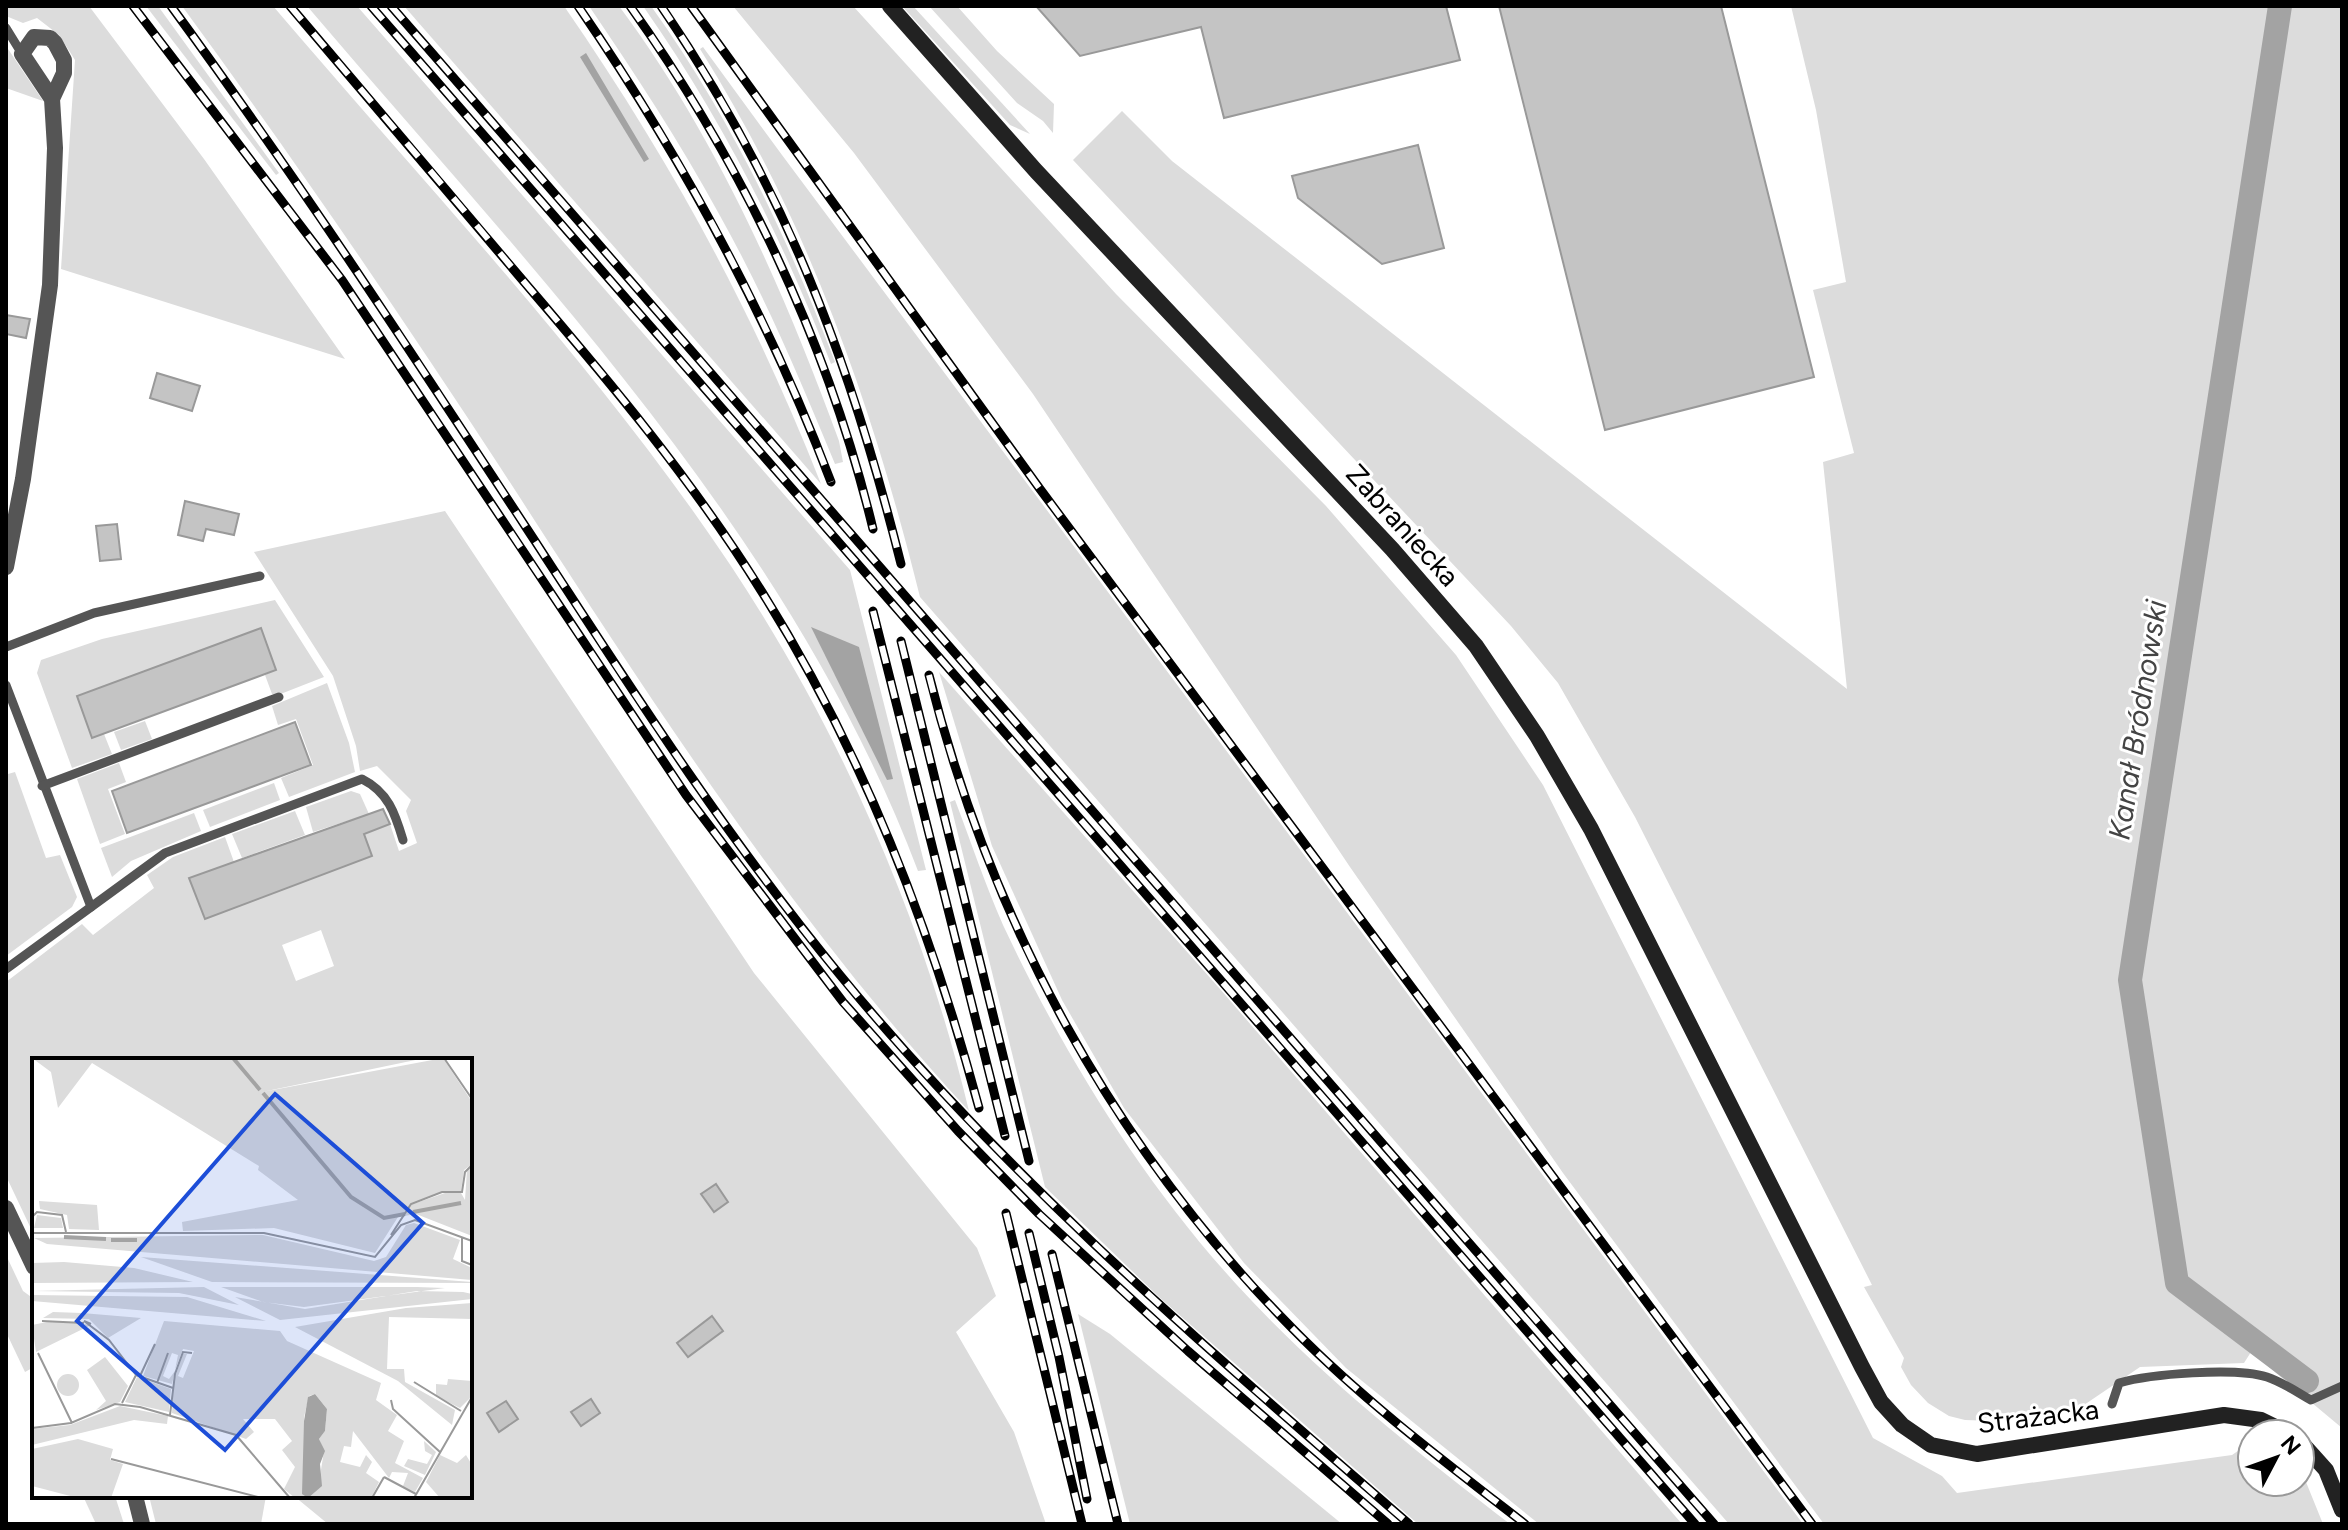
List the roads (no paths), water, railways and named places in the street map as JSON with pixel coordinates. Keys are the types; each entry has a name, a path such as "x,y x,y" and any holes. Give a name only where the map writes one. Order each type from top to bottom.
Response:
{"main road":[{"name":"Zabraniecka","path":"890,6 1036,171 1392,549 1476,646 1537,736 1591,829 1759,1163"},
{"name":"Strażacka","path":"1759,1163 1881,1402 1902,1425 1931,1445 1977,1454 2224,1415 2246,1418"},
{"path":"2316,1459 2326,1470 2342,1510"}],"street":[{"path":"6,567 23,479 50,285 55,148 52,99 64,73 59,49 50,38 40,36 25,46 22,54 52,99"},
{"path":"6,1208 32,1263"},
{"path":"136,1498 142,1524"}],"lane":[{"path":"6,28 22,54"},
{"path":"6,647 94,613 260,576"},
{"path":"6,685 42,786 91,907"},
{"path":"42,786 279,697"},
{"path":"6,969 165,853 362,779 375,786 387,799 403,840"},
{"path":"2112,1404 2119,1383 2145,1376 2245,1374 2266,1377 2311,1400 2342,1386"}],"waterway":[{"name":"Kanał Bródnowski","path":"2280,6 2130,980 2177,1283 2307,1381"}],"railway":[{"path":"133,6 342,280 686,795 843,1002 958,1131 1039,1214 1188,1351 1388,1524"},
{"path":"171,6 355,269 680,761 798,923 840,975 904,1050 1041,1193 1185,1328 1409,1524"},
{"path":"290,6 619,395 708,511 762,592 832,715 890,842 939,973 979,1108"},
{"path":"371,6 1695,1524"},
{"path":"391,6 1714,1524"},
{"path":"578,6 652,120 719,236 779,357 831,482"},
{"path":"630,6 709,128 777,256 832,390 873,529"},
{"path":"661,6 743,139 807,274 859,414 901,564"},
{"path":"691,6 1040,489 1812,1524"},
{"path":"873,611 1005,1136"},
{"path":"901,641 1029,1161"},
{"path":"929,675 955,767 987,856 1024,942 1067,1026 1115,1107 1169,1185 1228,1259 1320,1356 1406,1430 1525,1524"},
{"path":"1006,1213 1082,1524"},
{"path":"1029,1233 1059,1357 1087,1499"},
{"path":"1052,1254 1118,1524"}]}
